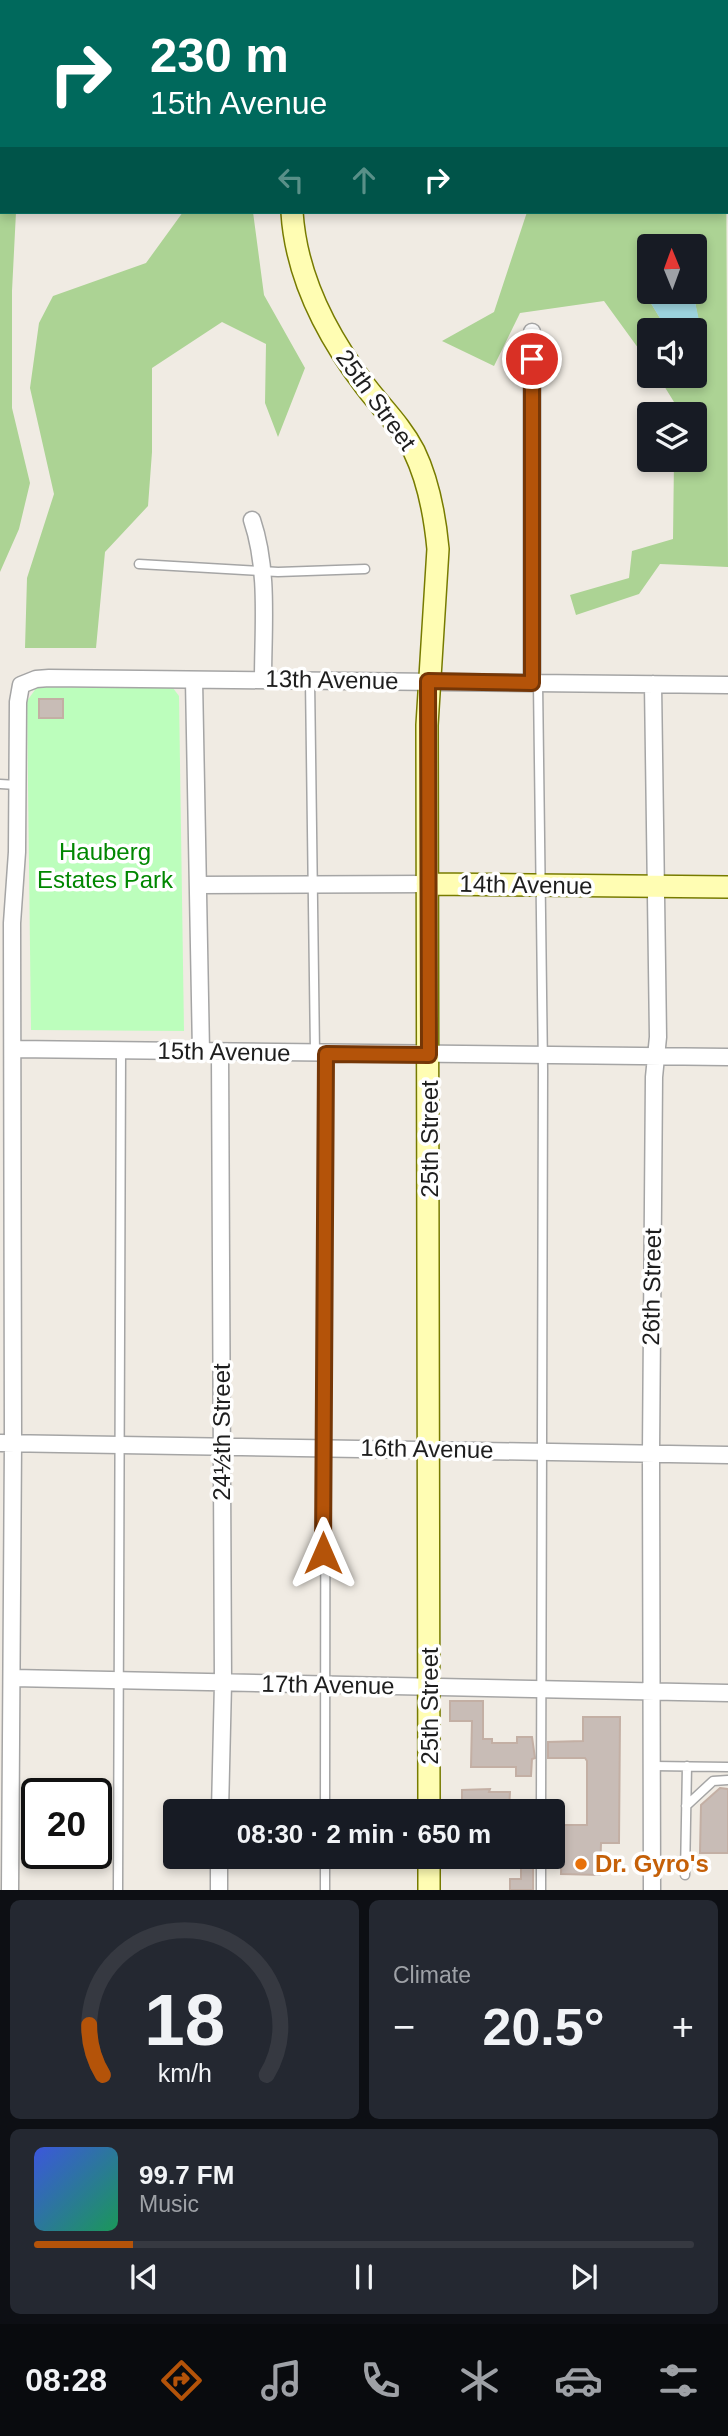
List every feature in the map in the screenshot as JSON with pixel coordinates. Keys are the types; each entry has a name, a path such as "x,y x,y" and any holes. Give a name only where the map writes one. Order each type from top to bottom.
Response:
{"street":[{"name":"25th Street","path":"292,214 303,271 325,328 344,358 404,433 424,480 436,525 438,586 428,681 429,1799"},
{"path":"532,332 535,683"},
{"path":"252,520 259,541 263,570 263,680"},
{"name":"13th Avenue","path":"17,786 18,702 21,685 36,679 728,685"},
{"path":"194,680 201,1052"},
{"name":"26th Street","path":"652,1890 651,1453 656,1057 653,684"},
{"path":"10,1890 12,1678 7,1443 14,1049 6,942 17,786"},
{"name":"14th Avenue","path":"198,885 728,887"},
{"name":"15th Avenue","path":"14,1049 728,1057"},
{"name":"24½th Street","path":"220,1053 223,1683 220,1799"},
{"name":"16th Avenue","path":"7,1443 222,1444 728,1455"},
{"name":"17th Avenue","path":"12,1678 728,1693"},
{"path":"219,1869 219,1890"},
{"path":"429,1869 429,1890"}],"lane":[{"path":"139,564 263,570 365,569"},
{"path":"310,680 312,885 320,1054 324,1799"},
{"path":"535,683 543,1056 541,1799"},
{"path":"0,784 17,786"},
{"path":"118,1890 121,1051"},
{"path":"653,1766 728,1767"},
{"path":"685,1875 687,1766"},
{"path":"685,1806 713,1781 728,1780"},
{"path":"325,1869 325,1890"},
{"path":"541,1869 541,1890"}],"green space":[{"path":"0,214 16,214 12,291 12,408 30,483 19,529 0,572"},
{"path":"182,214 253,214 264,295 305,368 278,437 265,403 266,344 222,322 152,368 152,452 148,506 105,552 96,648 25,648 27,578 54,494 30,388 39,323 53,296 146,263"},
{"path":"526,214 726,214 728,567 660,564 639,594 576,615 570,595 629,578 632,551 673,539 674,472 707,472 707,402 674,402 665,388 707,388 707,318 698,318 695,304 707,304 707,234 637,234 637,304 651,304 660,318 637,318 637,346 604,301 520,313 494,366 442,341 494,312"},
{"name":"Hauberg Estates Park","path":"37,687 173,688 179,696 184,1031 31,1030 27,701"}],"water":[{"path":"651,304 696,304 699,318 660,318"}],"building":[{"path":"39,699 63,699 63,718 39,718"},
{"path":"450,1701 483,1701 483,1739 492,1739 492,1743 517,1743 517,1737 532,1737 535,1758 532,1759 531,1776 516,1776 516,1767 471,1767 472,1721 450,1721"},
{"path":"583,1717 620,1717 619,1843 601,1843 600,1875 561,1874 561,1869 565,1869 565,1825 587,1825 587,1761 585,1758 548,1758 548,1742 583,1741"},
{"path":"720,1788 728,1789 728,1853 700,1853 701,1805"},
{"path":"490,1789 489,1792 510,1792 510,1799 462,1799 462,1790"},
{"path":"521,1869 533,1869 533,1890 510,1890 510,1879 521,1879"}],"place":[{"name":"Dr. Gyro's","path":"581,1864"}],"route":[{"path":"323,1553 326,1054 429,1055 428,681 532,683 532,359"}]}
